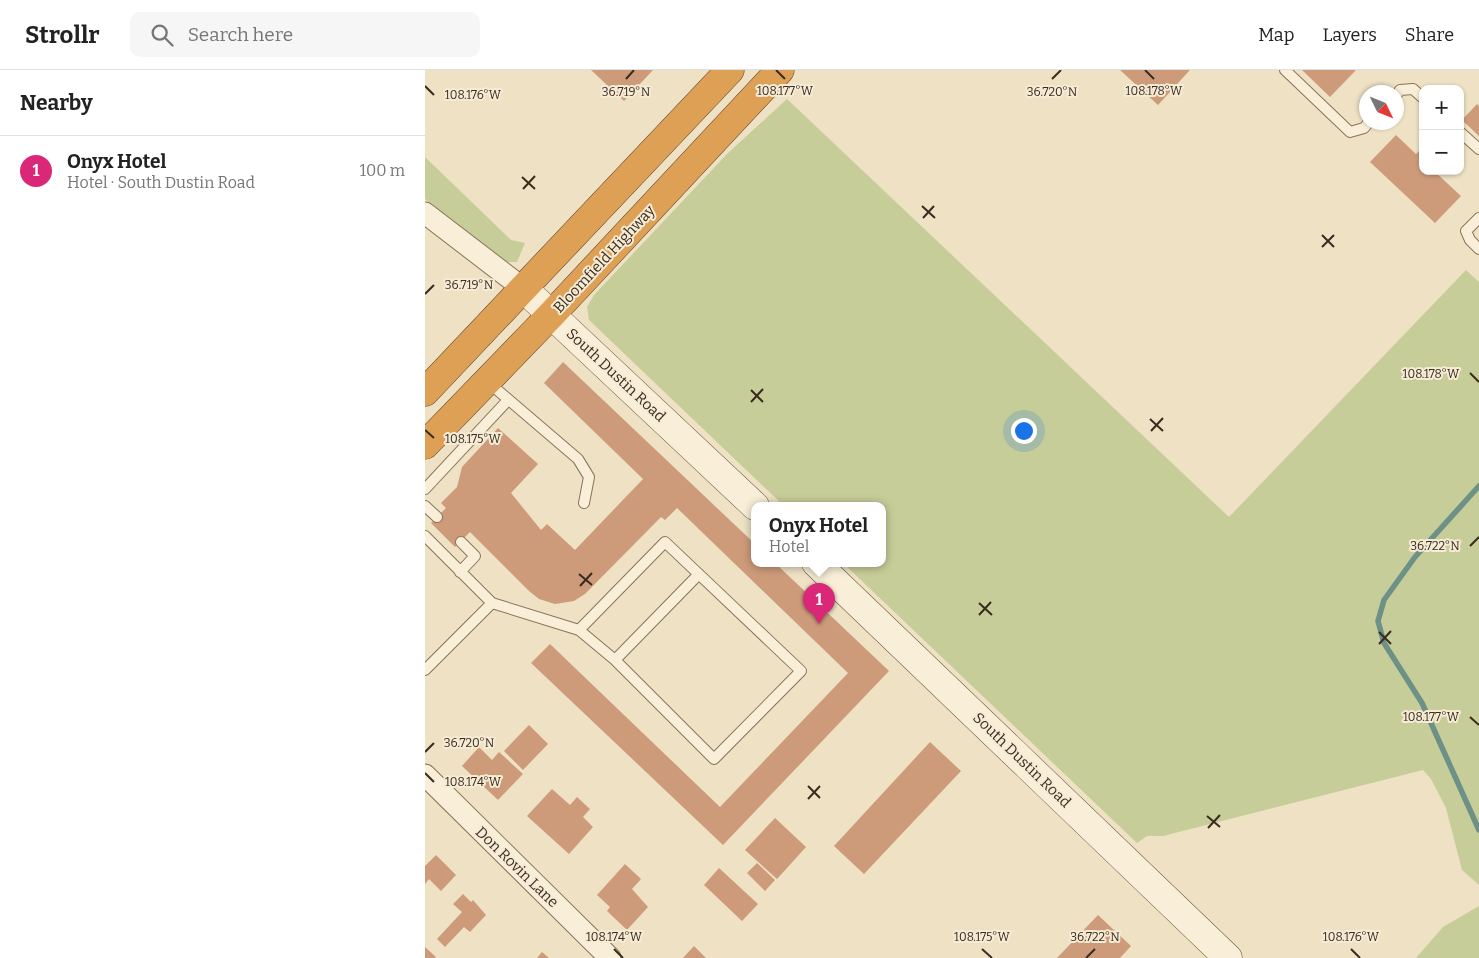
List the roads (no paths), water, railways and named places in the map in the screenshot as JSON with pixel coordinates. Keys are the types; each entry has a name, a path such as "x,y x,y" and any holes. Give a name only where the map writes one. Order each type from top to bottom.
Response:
{"highway":[{"path":"425,392 731,70"},
{"name":"Bloomfield Highway","path":"425,445 551,315 780,70"}],"street":[{"name":"South Dustin Road","path":"425,213 524,289 751,502"},
{"name":"South Dustin Road","path":"820,567 1227,958"},
{"name":"Don Rovin Lane","path":"425,775 610,958"}],"lane":[{"path":"1285,70 1350,132 1359,129"},
{"path":"1404,90 1413,89 1419,94"},
{"path":"1464,136 1479,149"},
{"path":"1479,218 1466,231 1470,240 1479,249"},
{"path":"487,382 578,459 589,477 584,503"},
{"path":"425,489 508,400"},
{"path":"425,506 437,518"},
{"path":"425,536 492,604 579,630 615,660 715,759 801,671 665,542 579,630"},
{"path":"460,572 475,556 461,542"},
{"path":"615,660 699,574"},
{"path":"425,670 492,604"}],"waterway":[{"path":"1479,486 1415,557 1384,600 1378,621 1384,643 1422,703 1479,830"}],"place":[{"name":"Onyx Hotel","path":"819,624"}]}
